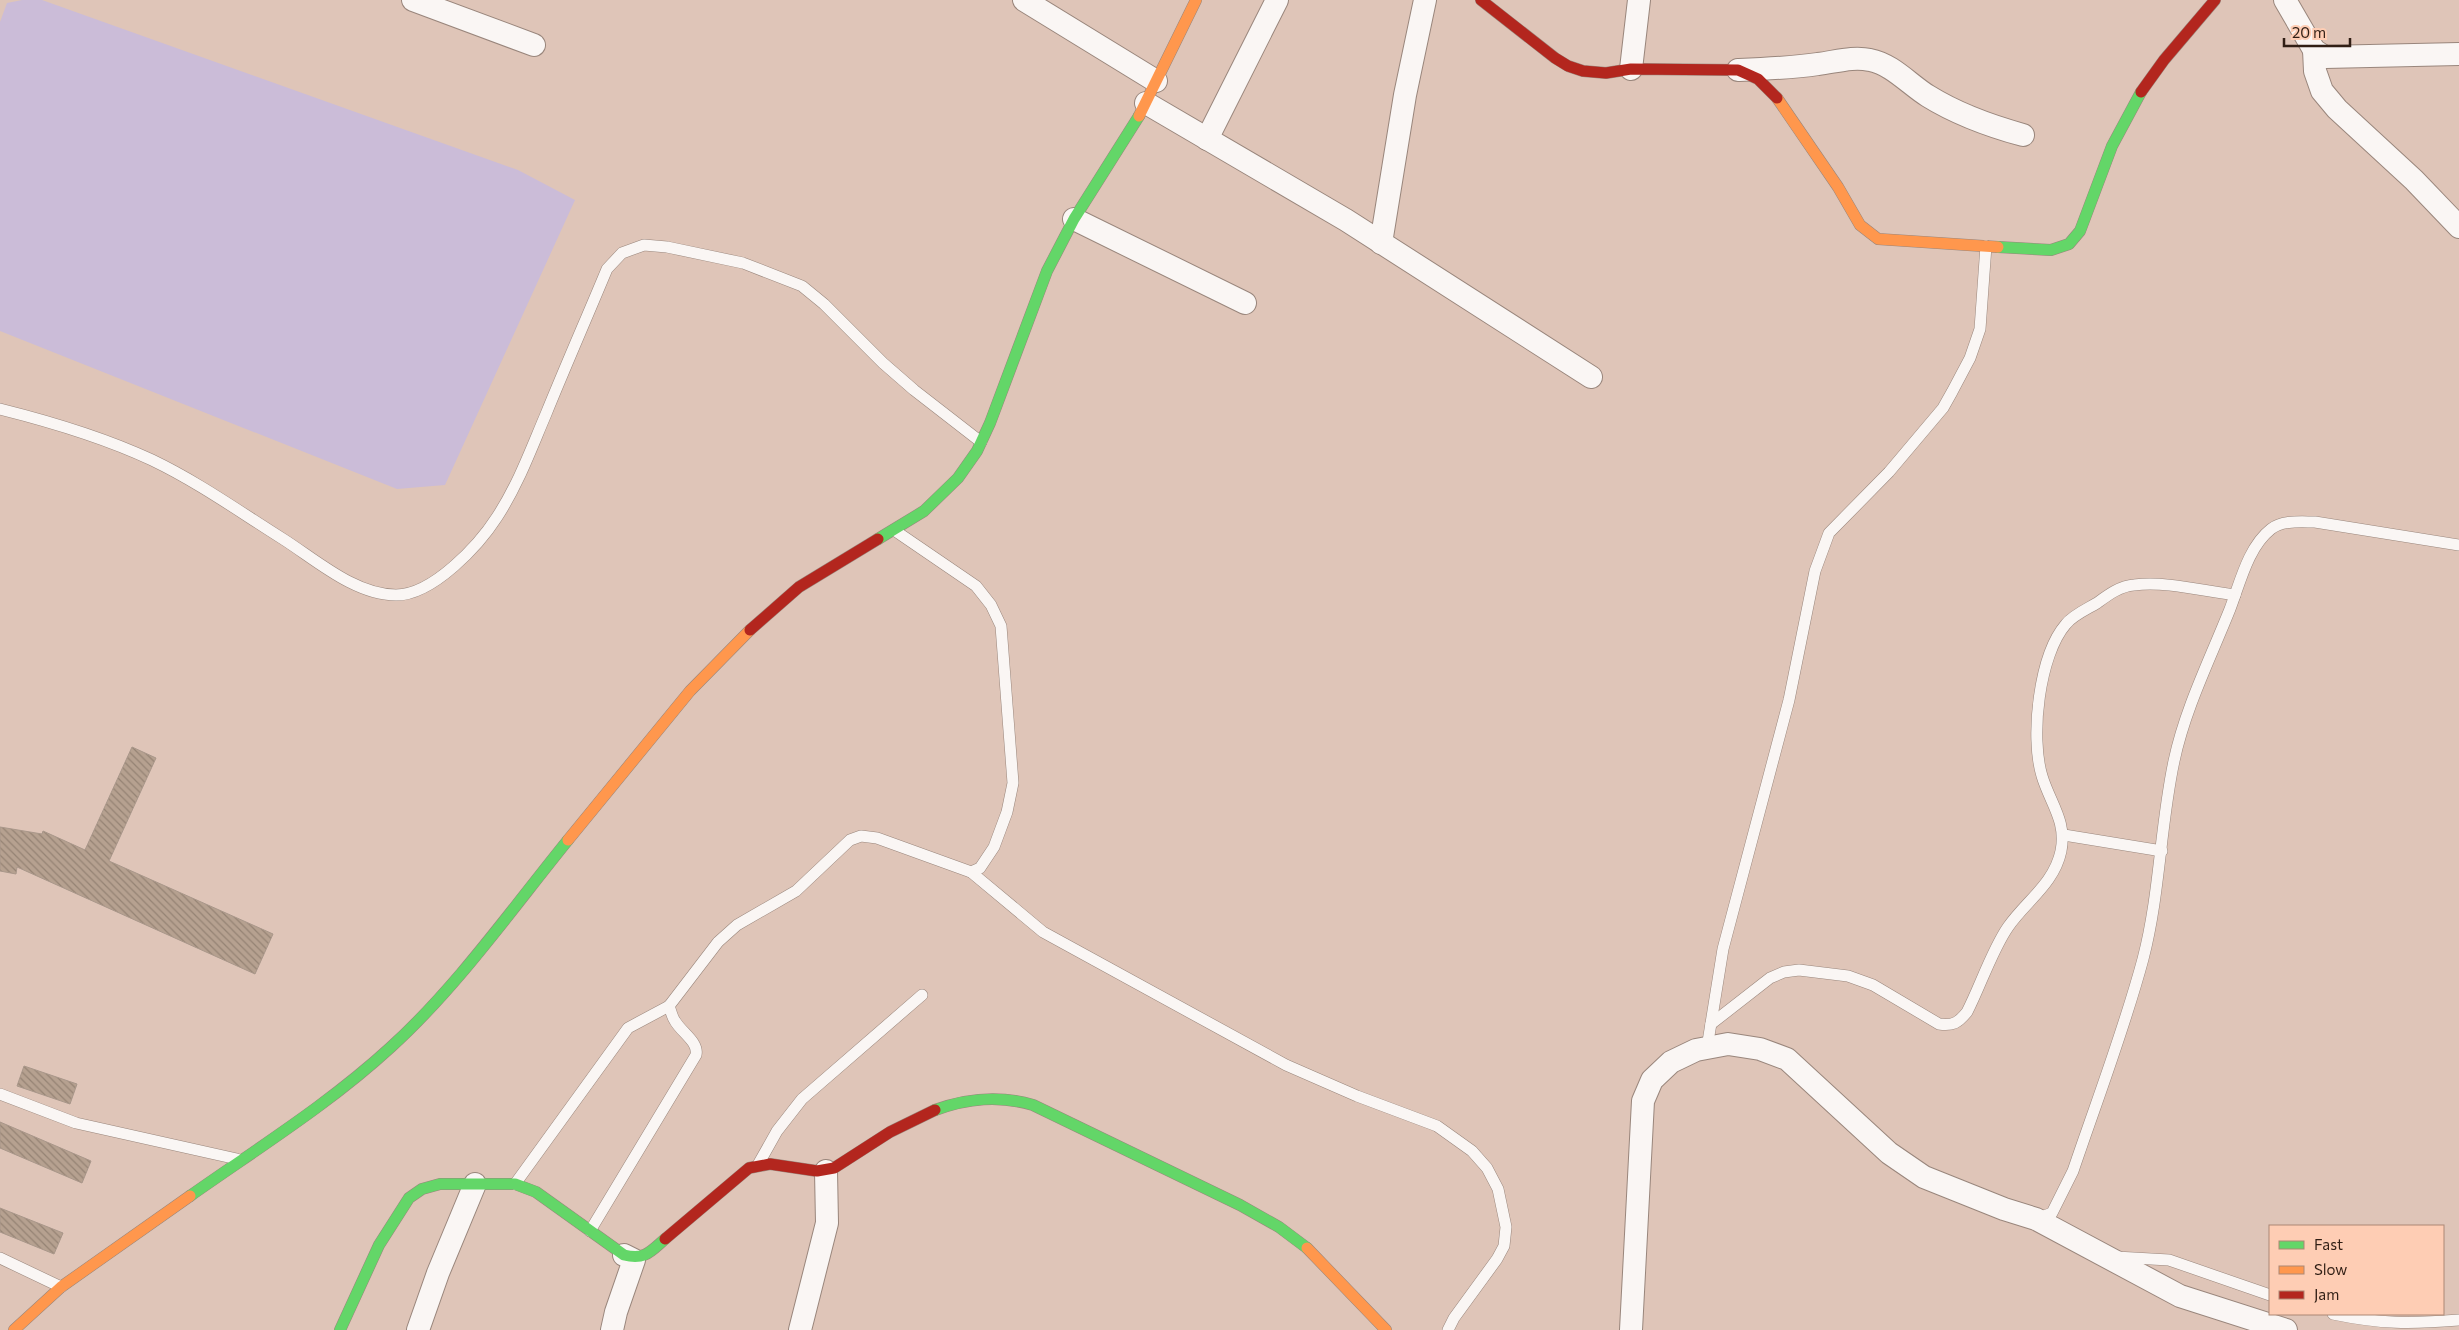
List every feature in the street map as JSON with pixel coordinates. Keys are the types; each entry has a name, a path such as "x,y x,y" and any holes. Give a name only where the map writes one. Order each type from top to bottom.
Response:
{"street":[{"path":"413,0 534,45"},
{"path":"1024,0 1156,81"},
{"path":"14,1330 61,1287 340,1090 391,1047 433,1005 690,691 733,645 799,587 924,511 958,478 981,442 1044,279 1074,219 1111,163 1146,103 1196,0"},
{"path":"1207,139 1277,0"},
{"path":"1381,243 1405,95 1425,0"},
{"path":"1481,0 1568,66 1583,71 1606,74 1631,69 1738,70 1783,68 1842,60 1870,60 1882,64 1928,96 1960,113 1995,128 2022,135"},
{"path":"1631,69 1639,0"},
{"path":"1738,70 1758,79 1775,95 1838,187 1860,226 1878,239 2051,250 2069,244 2080,231 2120,129 2136,99 2154,72 2216,0"},
{"path":"2284,0 2314,50 2325,57 2459,54"},
{"path":"2314,50 2315,71 2322,91 2337,109 2414,180 2459,227"},
{"path":"1146,103 1346,220 1591,377"},
{"path":"1074,219 1245,303"},
{"path":"1632,1330 1643,1102 1652,1080 1671,1062 1696,1050 1728,1044 1760,1049 1787,1059 1889,1153 1924,1177 1995,1206 2036,1219 2180,1296 2286,1330"},
{"path":"624,1255 637,1258 647,1254 749,1168 759,1163 773,1162 826,1171 838,1166 890,1131 922,1113 976,1099 1004,1098 1033,1104 1240,1204 1279,1226 1305,1246 1386,1330"},
{"path":"800,1330 827,1223 826,1171"},
{"path":"340,1330 379,1245 409,1198 422,1189 440,1184 515,1184 536,1192 624,1255 634,1260 616,1312 612,1330"},
{"path":"418,1330 438,1273 475,1184"}],"lane":[{"path":"0,409 92,434 153,461 216,496 347,580 371,591 397,595 429,583 454,568 496,518 517,482 607,269 622,253 644,245 743,263 802,286 824,304 889,369 981,442"},
{"path":"1706,1048 1723,949 1789,700 1815,571 1829,533 1879,483 1943,408 1970,358 1980,329 1986,246"},
{"path":"2036,1219 2052,1213 2062,1197 2076,1161 2143,959 2155,904 2174,763 2182,729 2258,542 2272,528 2291,522 2315,522 2459,545"},
{"path":"892,529 976,586 991,605 1001,626 1013,783 1007,812 994,847 980,868 970,872"},
{"path":"1710,1024 1770,978 1784,972 1799,970 1848,976 1873,985 1939,1024 1950,1025 1959,1022 1967,1012 2007,928 2051,878 2061,853 2064,835 2061,819 2042,776 2037,734 2044,670 2051,647 2066,623 2114,591 2132,585 2155,584 2235,595"},
{"path":"2064,835 2162,851"},
{"path":"515,1184 628,1028 669,1006 718,942 737,925 796,890 850,840 861,836 877,838 970,872 1043,932 1286,1065 1357,1096 1437,1126 1472,1151 1488,1168 1498,1189 1506,1227 1504,1246 1448,1330"},
{"path":"759,1163 777,1131 802,1099 922,995"},
{"path":"590,1231 696,1055 698,1049 678,1026 669,1006"},
{"path":"0,1094 76,1123 241,1160"},
{"path":"2104,1256 2169,1260 2269,1295"},
{"path":"0,1258 61,1287"},
{"path":"2337,1315 2372,1322 2405,1324 2459,1320"}],"shaded area":[{"path":"22,0 42,0 518,170 575,200 445,485 397,489 0,331 0,22 7,3"}],"building":[{"path":"132,747 156,758 109,861 273,934 255,974 17,867 16,874 0,871 0,827 42,834 43,831 85,850"},
{"path":"24,1066 77,1084 70,1104 17,1086"},
{"path":"0,1122 91,1161 82,1183 0,1148"},
{"path":"0,1208 63,1233 54,1254 0,1232"}],"traffic: fast":[{"path":"1998,247 2051,250 2069,244 2080,231 2112,146 2141,92"},
{"path":"878,539 924,511 958,478 977,451 990,423 1047,271 1074,219 1139,116"},
{"path":"190,1196 318,1107 391,1047 461,974 568,840"},
{"path":"935,1110 959,1103 984,1099 1008,1100 1033,1105 1240,1205 1279,1227 1307,1248"},
{"path":"340,1330 379,1245 409,1198 422,1189 440,1184 515,1184 536,1192 624,1255 642,1256 665,1239"}],"traffic: slow":[{"path":"1139,116 1196,0"},
{"path":"1777,98 1838,187 1860,225 1878,239 1998,247"},
{"path":"568,840 690,691 750,630"},
{"path":"14,1330 61,1287 190,1196"},
{"path":"1307,1248 1386,1330"}],"traffic: jam":[{"path":"1481,0 1555,58 1568,66 1583,71 1606,73 1631,69 1738,70 1758,79 1777,98"},
{"path":"2141,92 2164,60 2215,0"},
{"path":"750,630 799,587 878,539"},
{"path":"665,1239 749,1168 770,1164 817,1171 834,1168 890,1132 935,1110"}]}
